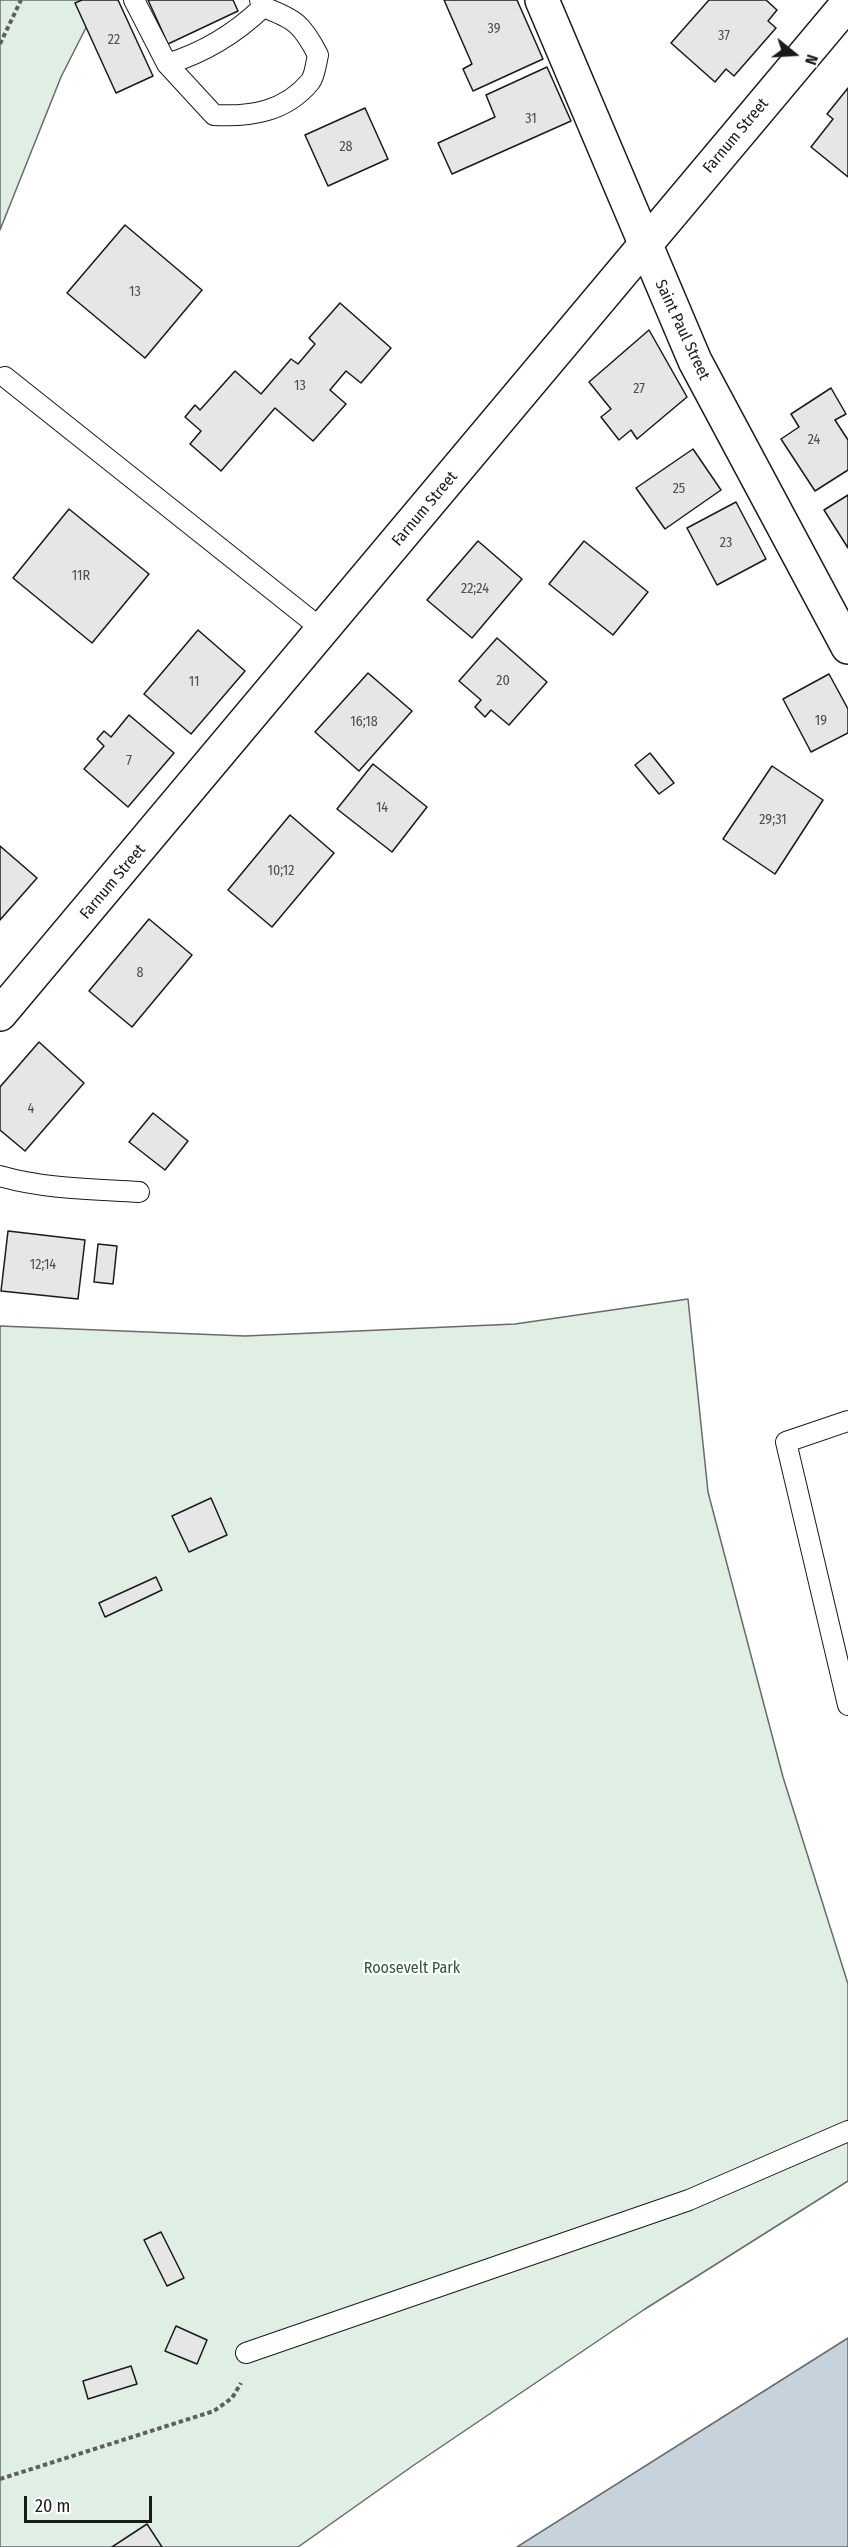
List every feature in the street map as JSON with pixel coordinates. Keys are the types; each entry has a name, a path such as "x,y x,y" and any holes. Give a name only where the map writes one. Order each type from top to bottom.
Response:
{"street":[{"name":"Saint Paul Street","path":"542,0 694,362 848,647"},
{"name":"Farnum Street","path":"0,1014 848,3"}],"lane":[{"path":"134,0 167,64 214,115 245,116 282,105 311,81 318,55 306,31 286,16 261,3 246,24 194,56 167,64"},
{"path":"5,377 323,630"},
{"path":"0,1176 21,1182 62,1187 140,1192"},
{"path":"848,1421 786,1442 848,1706"},
{"path":"246,2353 689,2200 848,2131"}],"path":[{"path":"0,44 21,0"},
{"path":"0,2479 214,2411 232,2398 246,2375 246,2353"}],"green space":[{"path":"0,0 100,0 61,77 0,230"},
{"name":"Roosevelt Park","path":"688,1299 708,1492 783,1777 848,1984 848,2181 645,2309 414,2465 298,2547 0,2547 0,1326 245,1336 515,1324"}],"shaded area":[{"path":"848,2338 848,2547 517,2547"}],"building":[{"path":"82,0 118,0 153,76 116,93 75,3"},
{"path":"148,0 233,0 238,11 168,44"},
{"path":"444,0 517,0 543,59 473,91 463,69 472,64"},
{"path":"709,0 766,0 777,10 768,21 776,28 734,76 726,69 715,82 671,43"},
{"path":"547,67 571,121 452,174 438,143 495,117 486,95"},
{"path":"848,88 848,177 811,147 833,119 827,114"},
{"path":"365,108 388,159 328,186 305,135"},
{"path":"125,225 202,290 145,358 67,293"},
{"path":"340,303 391,348 361,383 346,371 330,390 346,404 313,441 275,408 221,471 190,444 201,431 185,417 195,405 200,410 235,371 261,394 291,359 298,364 315,344 309,338"},
{"path":"649,330 687,397 637,439 631,430 619,440 601,417 611,409 589,382"},
{"path":"831,388 846,414 835,420 848,440 848,470 815,491 781,439 799,427 791,414"},
{"path":"693,449 721,490 665,529 636,488"},
{"path":"848,495 848,548 824,510"},
{"path":"736,502 766,559 717,585 687,528"},
{"path":"69,509 149,574 92,643 13,578"},
{"path":"478,541 522,579 472,638 427,600"},
{"path":"584,541 648,592 613,635 549,584"},
{"path":"198,630 245,671 191,734 144,694"},
{"path":"497,638 547,682 509,725 491,710 485,717 475,707 481,700 459,681"},
{"path":"368,673 412,711 359,771 315,732"},
{"path":"829,674 848,709 848,733 811,752 783,699"},
{"path":"129,715 174,753 128,807 84,769 104,746 97,739 104,731 111,737"},
{"path":"650,753 674,783 659,794 635,765"},
{"path":"373,764 427,807 392,852 337,809"},
{"path":"772,766 823,800 775,874 723,839"},
{"path":"290,815 334,853 272,927 228,890"},
{"path":"0,846 37,878 0,920"},
{"path":"149,919 192,955 132,1027 89,991"},
{"path":"39,1042 84,1083 25,1151 0,1130 0,1087"},
{"path":"153,1113 188,1141 165,1170 129,1142"},
{"path":"8,1231 85,1240 78,1299 1,1291"},
{"path":"98,1244 117,1246 113,1284 94,1282"},
{"path":"211,1498 227,1535 189,1552 172,1516"},
{"path":"156,1577 162,1590 105,1617 99,1603"},
{"path":"161,2232 184,2278 167,2286 144,2240"},
{"path":"176,2326 207,2340 197,2364 165,2351"},
{"path":"131,2366 137,2384 88,2399 83,2381"},
{"path":"147,2524 162,2547 112,2547"}]}
